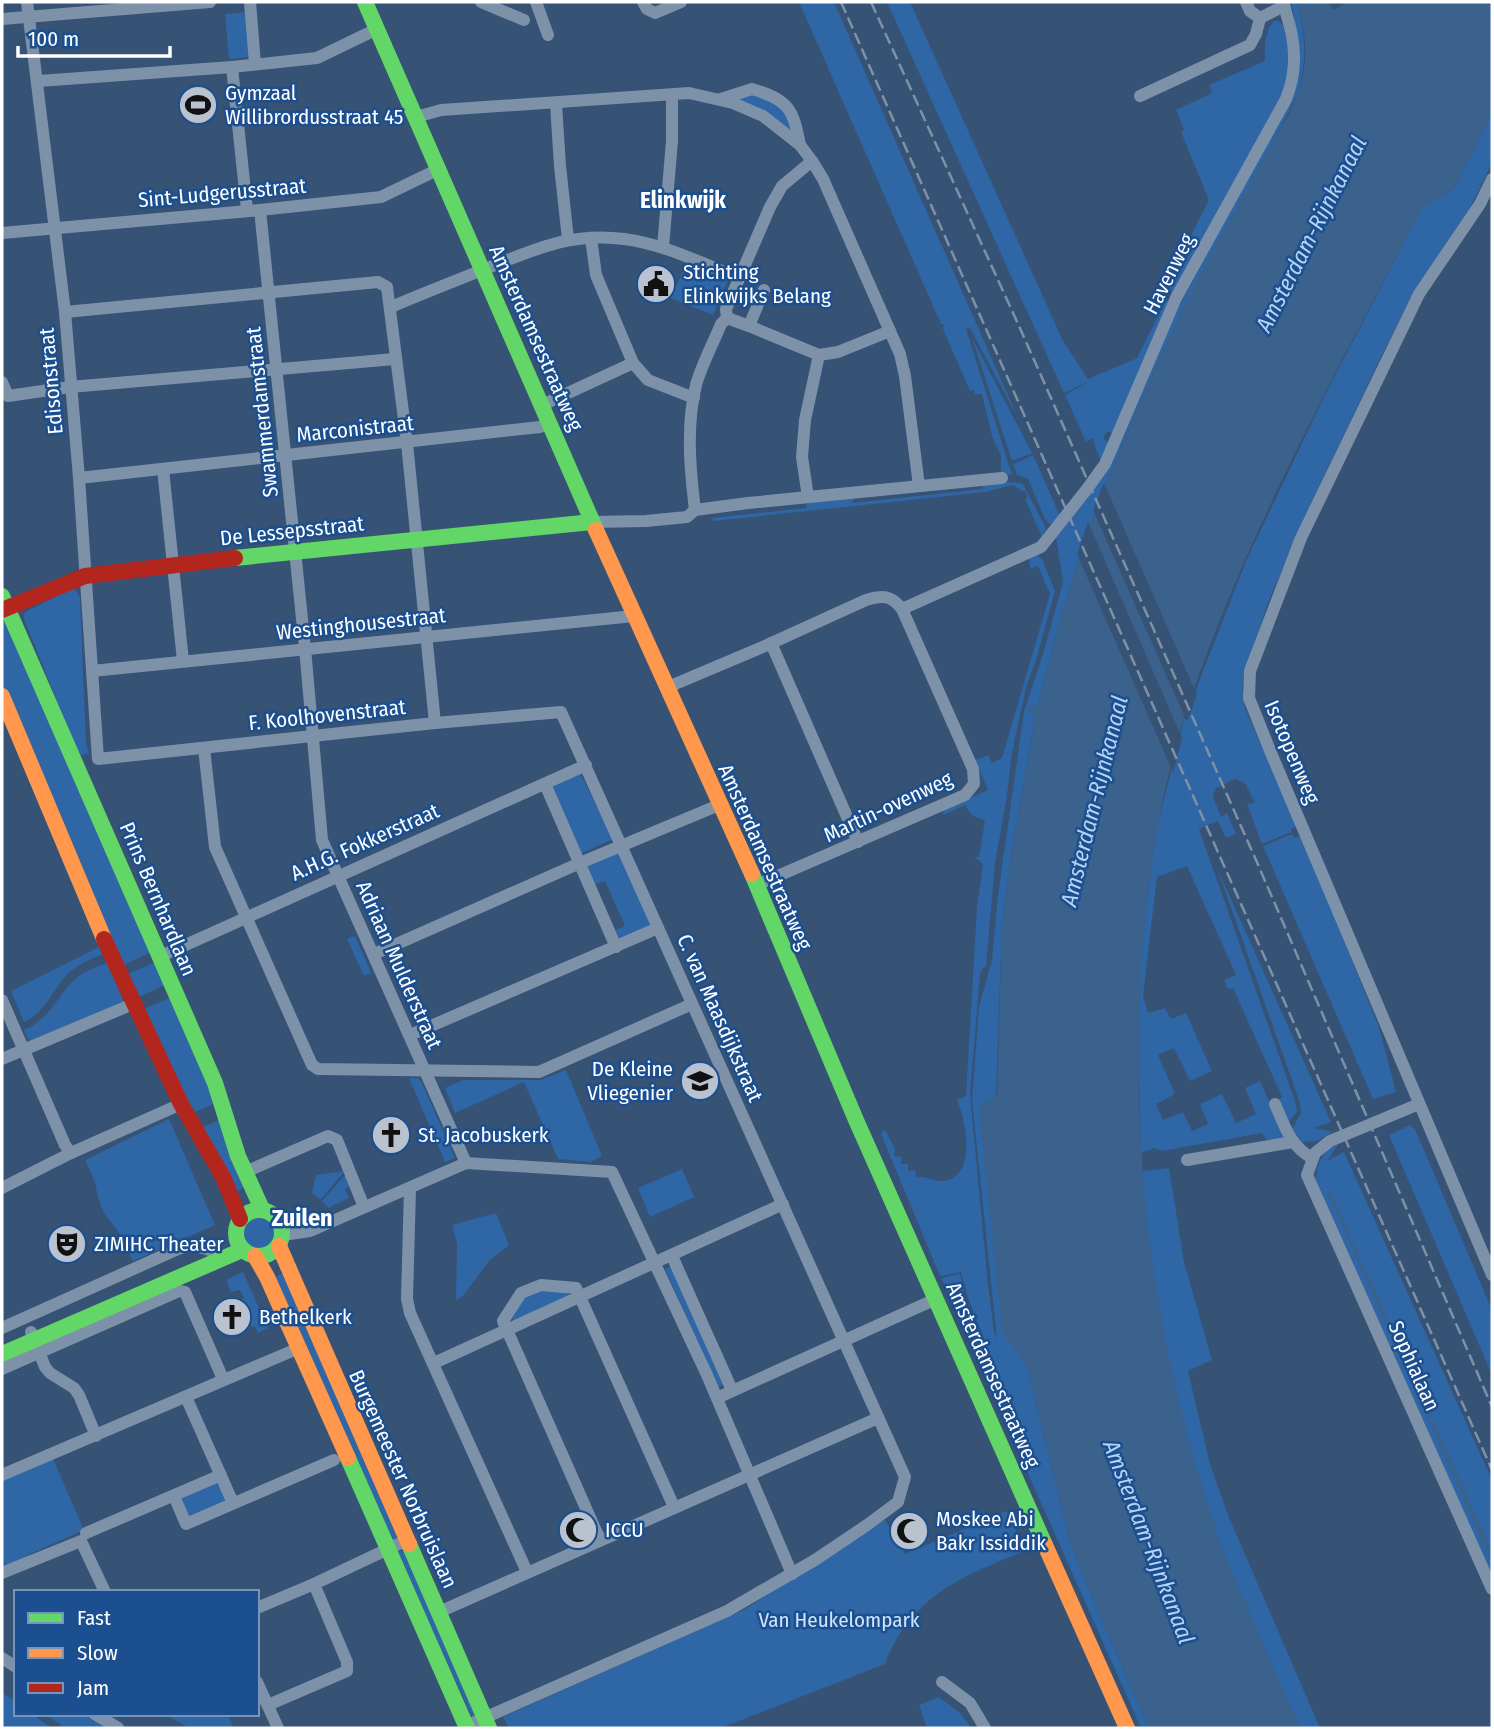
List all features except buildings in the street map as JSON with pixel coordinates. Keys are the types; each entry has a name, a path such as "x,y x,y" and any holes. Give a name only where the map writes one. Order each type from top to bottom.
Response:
{"main road":[{"name":"Amsterdamsestraatweg","path":"365,2 592,522 757,886 856,1120 1127,1728"},
{"name":"De Lessepsstraat","path":"4,604 85,576 173,564 592,522"},
{"name":"Prins Bernhardlaan","path":"4,604 161,956 215,1083 245,1172 262,1209"},
{"path":"2,696 133,1004 181,1104 223,1177 240,1219 245,1249"},
{"path":"2,1344 35,1342 213,1251 245,1249 264,1256 273,1252 281,1240 282,1226 278,1218 262,1209 246,1213 240,1219"},
{"name":"Burgemeester Norbruislaan","path":"281,1240 487,1723"},
{"path":"2,1354 245,1249"},
{"name":"Burgemeester Norbruislaan","path":"245,1249 267,1277 466,1727"}],"street":[{"name":"Edisonstraat","path":"27,2 39,81 65,312 98,759"},
{"path":"2,19 210,2"},
{"path":"250,2 255,64"},
{"path":"481,2 524,20"},
{"path":"536,2 548,35"},
{"path":"643,2 647,9 655,13 681,2"},
{"path":"1246,2 1251,11 1260,18"},
{"path":"1140,96 1250,45 1260,18 1284,4"},
{"name":"Havenweg","path":"902,609 1041,547 1105,464 1176,298 1286,99 1294,64 1293,36 1284,4"},
{"path":"39,81 317,58 377,29"},
{"name":"Swammerdamstraat","path":"232,67 253,210 269,291 312,736"},
{"path":"721,99 752,89 785,105 794,114 800,145"},
{"path":"416,117 441,110 689,93 721,99 781,128 800,145 823,179 900,354 919,486"},
{"path":"663,247 672,141 672,96"},
{"path":"556,104 568,239"},
{"path":"727,318 726,309 770,207 782,186 812,161"},
{"name":"Sint-Ludgerusstraat","path":"2,233 381,197 439,169"},
{"name":"Isotopenweg","path":"1492,178 1479,204 1419,294 1318,502 1301,538 1250,671 1248,689 1249,698 1492,1275"},
{"path":"591,238 596,275 634,363 648,380 694,398"},
{"path":"391,307 533,249 568,239 622,239 663,247 739,278"},
{"path":"65,312 378,282 387,287 407,443 435,723"},
{"path":"749,326 764,290"},
{"path":"727,318 820,355 838,352 890,331"},
{"path":"695,510 690,468 694,398 704,365 721,324 727,318"},
{"path":"808,497 802,457 805,420 820,355"},
{"path":"2,382 8,396 70,387 395,359"},
{"path":"542,405 634,363"},
{"name":"Marconistraat","path":"79,478 407,443 540,427 550,422"},
{"path":"163,469 183,661"},
{"path":"592,522 687,517 695,510 1002,478"},
{"path":"668,687 879,596 895,600 902,609"},
{"name":"Martin-ovenweg","path":"757,886 965,795 974,784 973,769 902,609"},
{"name":"Westinghousestraat","path":"92,671 634,616"},
{"path":"771,643 858,842"},
{"name":"F. Koolhovenstraat","path":"98,759 561,712"},
{"name":"C. van Maasdijkstraat","path":"466,1727 487,1723 727,1611 792,1574 898,1502 905,1477 561,712"},
{"name":"Adriaan Mulderstraat","path":"312,736 322,840 466,1163"},
{"path":"204,748 215,847 312,1065 318,1069 539,1072 692,1004"},
{"name":"A.H.G. Fokkerstraat","path":"161,956 586,765"},
{"path":"545,784 616,947"},
{"path":"374,954 620,845 719,805"},
{"path":"410,1035 658,928"},
{"path":"2,1000 65,1145 71,1153"},
{"path":"2,1059 133,1004"},
{"path":"2,1188 71,1153 181,1104"},
{"path":"1275,1104 1293,1142 1311,1158 1337,1137 1419,1104"},
{"path":"245,1172 328,1136 333,1137 364,1207"},
{"path":"1187,1160 1293,1142"},
{"name":"Sophialaan","path":"1311,1158 1307,1175 1492,1589"},
{"path":"281,1240 310,1231 466,1163 612,1172 716,1398 792,1574"},
{"path":"410,1189 407,1299 410,1313 527,1572"},
{"path":"434,1363 783,1204"},
{"path":"2,1328 178,1249 191,1245 213,1251"},
{"path":"672,1255 732,1390"},
{"path":"600,1540 503,1321 521,1293 541,1284 576,1288 674,1507"},
{"path":"2,1369 35,1342 179,1291 185,1292 223,1379"},
{"path":"716,1398 936,1299"},
{"path":"35,1342 50,1373 74,1388 79,1395 96,1436"},
{"path":"2,1475 299,1348"},
{"path":"186,1397 233,1503"},
{"path":"439,1612 878,1418"},
{"path":"174,1496 186,1524 334,1460"},
{"path":"2,1573 221,1475"},
{"path":"84,1537 104,1590"},
{"path":"259,1607 407,1540"},
{"path":"268,1705 347,1671 347,1662 314,1584"},
{"path":"942,1682 970,1703 985,1728"},
{"path":"259,1686 278,1728"},
{"path":"101,1716 118,1728"}],"green space":[{"path":"799,2 834,2 1019,420 970,328 966,329 1012,475 1001,474 1001,456 992,436 982,394 970,391 943,329 944,324 941,324"},
{"path":"887,2 910,2 1063,341 1088,379 1137,358 1166,300 1169,302 1113,434 1108,431 1103,437 1109,444 1100,464 1092,438 1086,442 1065,395 1090,381 1064,393"},
{"path":"1291,2 1297,2 1304,36 1303,70 1298,93 1198,280 1149,383 1104,488 1085,542 1067,596 1038,706 1031,705 1035,718 1011,855 1002,925 996,1096 1030,1379 1069,1538 1149,1728 1141,1728 951,1300 956,1298 951,1299 941,1278 960,1274 964,1293 962,1295 1016,1422 967,1295 961,1272 940,1276 881,1134 885,1130 895,1149 894,1156 901,1157 901,1164 908,1164 908,1171 915,1170 916,1177 944,1181 954,1177 965,1158 966,1133 957,1100 966,1096 977,907 983,864 974,857 979,857 985,820 973,816 965,805 943,815 944,810 988,790 975,760 988,755 992,763 1002,758 1050,594 1038,566 1030,569 1030,558 1037,555 1042,559 1055,591 1026,687 1012,753 995,863 986,967 983,967 980,974 970,1094 988,1285 997,1339 972,1100 979,1007 992,960 998,895 1024,712 1063,582 1056,537 1109,469 1171,322 1275,126 1298,39"},
{"path":"246,12 250,57 229,59 225,14"},
{"path":"1274,21 1279,21 1284,28 1289,44 1286,87 1173,294 1165,289 1179,261 1184,263 1191,250 1185,247 1209,200 1181,132 1184,130 1176,110 1212,93 1209,85 1265,61 1267,34"},
{"path":"756,94 789,113 791,130 739,100"},
{"path":"1492,114 1492,163 1469,210 1413,293 1379,361 1303,520 1268,603 1245,672 1242,686 1245,708 1297,826 1291,829 1292,832 1262,844 1247,804 1255,803 1245,783 1235,779 1216,788 1213,797 1221,817 1227,813 1236,834 1226,838 1218,821 1199,829 1297,1112 1288,1123 1278,1100 1282,1097 1233,988 1228,989 1224,980 1236,975 1187,866 1157,877 1143,996 1148,1013 1165,1008 1171,1019 1186,1013 1212,1071 1190,1081 1174,1048 1158,1055 1175,1094 1156,1104 1163,1120 1183,1112 1192,1131 1208,1124 1200,1104 1222,1094 1236,1123 1256,1114 1245,1088 1260,1081 1285,1137 1282,1140 1267,1141 1262,1133 1162,1151 1154,1148 1141,1153 1138,1040 1142,937 1156,831 1184,720 1246,561 1324,397 1422,208 1454,188"},
{"path":"686,264 728,280 713,315 671,298"},
{"path":"972,338 1032,453 1012,461"},
{"path":"1033,455 1060,516 1054,524 1049,524 1045,519 1028,479 1017,475 1013,464"},
{"path":"1001,481 1023,484 1046,528 1042,537 1025,499 1028,497 1025,491 1013,485 985,492 714,521 712,518 807,508 809,500 849,496 854,499 853,503 983,489 982,484"},
{"path":"75,588 80,598 86,743 89,753 79,756 24,619 27,611"},
{"path":"9,618 154,951 120,967 2,686 2,622"},
{"path":"580,773 613,839 580,854 551,787"},
{"path":"1292,834 1294,838 1301,836 1379,1027 1396,1092 1373,1099 1263,846"},
{"path":"618,853 651,926 620,940 615,930 625,926 605,881 594,885 586,867"},
{"path":"1217,868 1331,1122 1314,1128 1333,1132 1317,1141 1302,1142 1292,1129 1301,1113 1300,1103"},
{"path":"355,936 371,973 364,976 347,939"},
{"path":"103,945 106,953 68,973 42,1008 24,1022 11,991"},
{"path":"109,962 124,1002 34,1042 27,1038 24,1030 40,1021 75,979"},
{"path":"156,962 165,985 135,999 125,975"},
{"path":"172,997 218,1102 191,1114 141,1010"},
{"path":"566,1070 602,1156 591,1162 558,1159 524,1082 455,1113 445,1088 463,1080 540,1080"},
{"path":"409,1078 421,1081 455,1158 445,1162"},
{"path":"224,1118 248,1186 233,1193 199,1129"},
{"path":"169,1119 215,1225 133,1261 120,1234 104,1213 85,1160"},
{"path":"1410,1125 1415,1129 1492,1310 1492,1375 1389,1135"},
{"path":"1339,1143 1327,1161 1344,1152 1492,1480 1492,1576 1316,1180 1317,1168 1322,1158"},
{"path":"1169,1168 1184,1262 1212,1360 1188,1371 1210,1464 1228,1515 1320,1728 1300,1728 1231,1571 1192,1456 1160,1315 1142,1171"},
{"path":"682,1169 694,1197 650,1217 638,1188"},
{"path":"345,1171 320,1200 312,1193 316,1175"},
{"path":"347,1173 352,1185 345,1189 349,1198 328,1208 322,1201"},
{"path":"496,1213 509,1245 489,1261 463,1296 456,1300 457,1244 452,1225"},
{"path":"260,1217 271,1222 276,1233 271,1244 260,1249 249,1244 244,1233 249,1222"},
{"path":"673,1266 725,1384 718,1387 665,1269"},
{"path":"243,1272 268,1328 258,1333 255,1326 252,1327 240,1300 244,1298 240,1290 231,1292 226,1280"},
{"path":"285,1272 398,1536 393,1541 271,1279"},
{"path":"543,1288 568,1290 569,1297 514,1322 511,1315 526,1295"},
{"path":"53,1459 84,1530 7,1567 2,1559 2,1481"},
{"path":"218,1482 226,1497 224,1503 192,1518 183,1512 182,1495"},
{"name":"Van Heukelompark","path":"1007,1511 1025,1551 959,1580 924,1605 909,1621 885,1664 721,1728 509,1728 503,1717 745,1609 885,1520 905,1554"},
{"path":"397,1552 407,1552 475,1715 472,1717"},
{"path":"2,1693 14,1700 14,1716 34,1716 52,1728 2,1728"},
{"path":"939,1697 959,1712 970,1726 927,1728 919,1705"},
{"path":"46,1716 86,1716 108,1728 59,1728 61,1724"},
{"path":"168,1716 228,1716 234,1728 189,1728"}],"water":[{"name":"Amsterdam-Rijnkanaal","path":"1297,2 1329,2 1333,10 1345,2 1492,2 1492,114 1454,188 1422,208 1292,460 1232,590 1206,656 1183,722 1165,791 1152,860 1140,1001 1141,1141 1155,1280 1167,1349 1201,1484 1223,1551 1300,1728 1149,1728 1069,1538 1027,1367 1002,1332 979,1105 997,1095 1002,925 1011,855 1035,719 1029,712 1031,705 1038,706 1067,596 1085,542 1148,384 1197,281 1296,99 1305,57 1303,24"},
{"path":"1330,1191 1492,1551 1492,1563 1328,1194"}],"pier":[{"path":"1104,483 1197,695 1187,722 1093,510"},
{"path":"1088,522 1182,738 1173,772 1077,554"}],"railway":[{"path":"841,2 1492,1470"},
{"path":"871,2 1019,326 1256,860 1492,1407"}],"traffic: fast":[{"path":"365,2 596,530"},
{"path":"235,558 592,522"},
{"path":"2,596 215,1083 238,1156 262,1209"},
{"path":"752,874 856,1120 1045,1545"},
{"path":"259,1210 276,1216 282,1233 276,1250 259,1256 242,1250 236,1233 242,1216 259,1210"},
{"path":"2,1354 242,1250"},
{"path":"348,1458 467,1728"},
{"path":"409,1544 489,1728"}],"traffic: slow":[{"path":"596,530 752,874"},
{"path":"2,696 104,939"},
{"path":"279,1246 409,1544"},
{"path":"255,1256 267,1277 348,1458"},
{"path":"1045,1545 1127,1728"}],"traffic: jam":[{"path":"2,610 85,576 235,558"},
{"path":"104,939 181,1104 223,1177 240,1219"}],"place":[{"name":"Gymzaal Willibrordusstraat 45","path":"198,105"},
{"name":"Stichting Elinkwijks Belang","path":"656,284"},
{"name":"De Kleine Vliegenier","path":"700,1081"},
{"name":"St. Jacobuskerk","path":"391,1135"},
{"name":"ZIMIHC Theater","path":"67,1244"},
{"name":"Bethelkerk","path":"232,1317"},
{"name":"ICCU","path":"578,1530"},
{"name":"Moskee Abi Bakr Issiddik","path":"909,1531"}],"district":[{"name":"Elinkwijk","path":"683,200"},
{"name":"Zuilen","path":"302,1218"}]}
